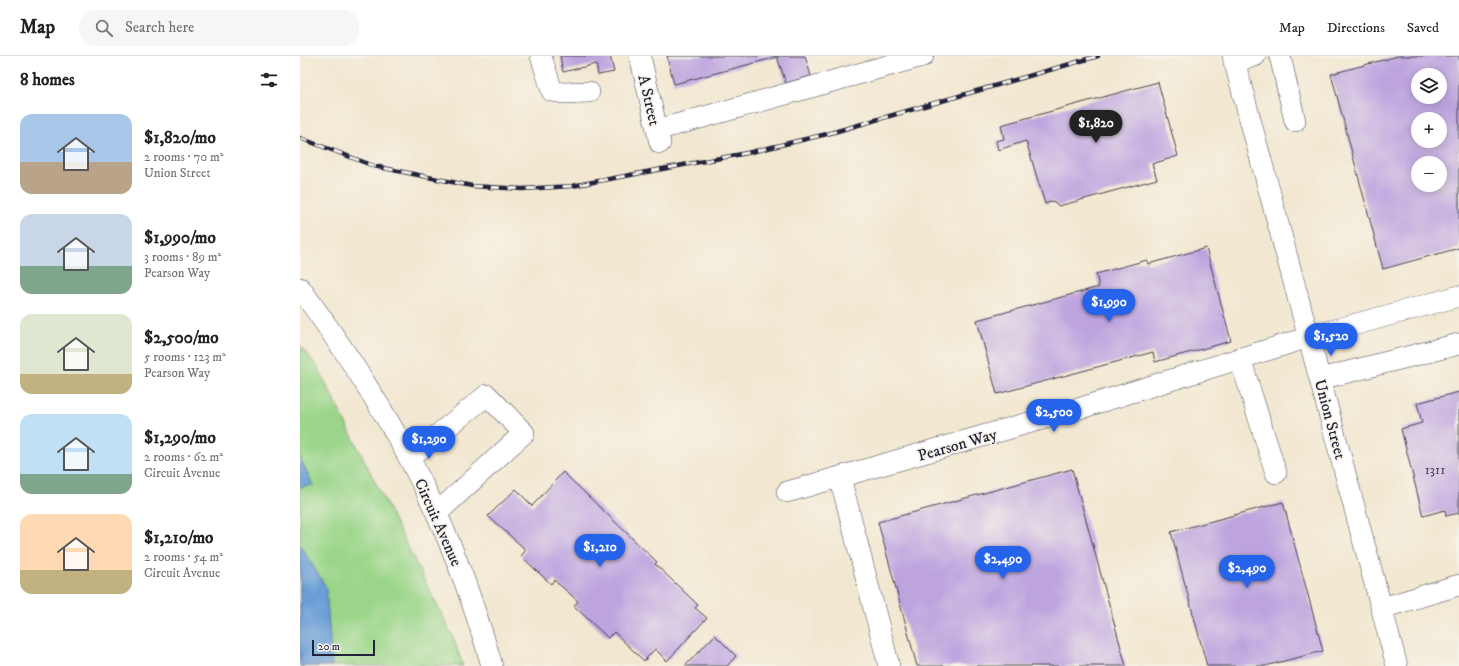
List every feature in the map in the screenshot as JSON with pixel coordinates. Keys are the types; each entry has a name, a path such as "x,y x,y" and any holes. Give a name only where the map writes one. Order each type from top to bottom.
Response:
{"street":[{"path":"541,56 552,91 563,94 589,92"},
{"name":"A Street","path":"640,56 659,137 923,56"},
{"path":"1234,59 1255,56"},
{"path":"1280,56 1295,121"},
{"name":"Union Street","path":"1234,59 1397,666"},
{"name":"Circuit Avenue","path":"300,288 363,380 409,458 437,513 476,613 492,666"},
{"name":"Pearson Way","path":"787,492 1084,407 1309,337 1459,296"},
{"path":"1320,379 1459,344"},
{"path":"1240,358 1276,473"},
{"path":"409,458 487,395 524,433 437,513"},
{"path":"840,477 889,666"},
{"path":"1382,608 1459,585"}],"green space":[{"path":"300,345 317,366 453,637 463,666 300,666"}],"water":[{"path":"300,458 313,485 300,487"},
{"path":"300,545 326,587 332,666 300,666"}],"building":[{"path":"560,56 610,56 614,72 598,75 596,64 563,72"},
{"path":"667,56 805,56 811,76 786,83 777,57 674,84"},
{"path":"1398,56 1459,56 1459,248 1383,269 1331,74"},
{"path":"1158,82 1178,156 1152,164 1157,179 1059,206 1053,201 1045,204 1026,141 998,150 996,141 1004,139 1001,125"},
{"path":"1206,248 1231,341 1155,362 1153,352 997,394 977,320 1099,287 1096,274 1147,260 1148,264"},
{"path":"1459,392 1459,513 1446,516 1445,510 1423,516 1401,429 1422,423 1417,403"},
{"path":"1072,469 1126,666 917,666 878,522"},
{"path":"563,472 657,562 655,564 698,605 695,608 707,618 667,661 655,649 644,661 614,632 608,638 574,606 578,601 554,580 551,584 521,556 526,550 488,516 516,489 532,506"},
{"path":"1283,502 1323,651 1265,666 1207,666 1171,532"},
{"path":"715,635 736,656 727,666 685,666"}],"railway":[{"path":"300,138 374,166 472,186 522,189 572,186 747,153 827,134 1098,56"}]}
